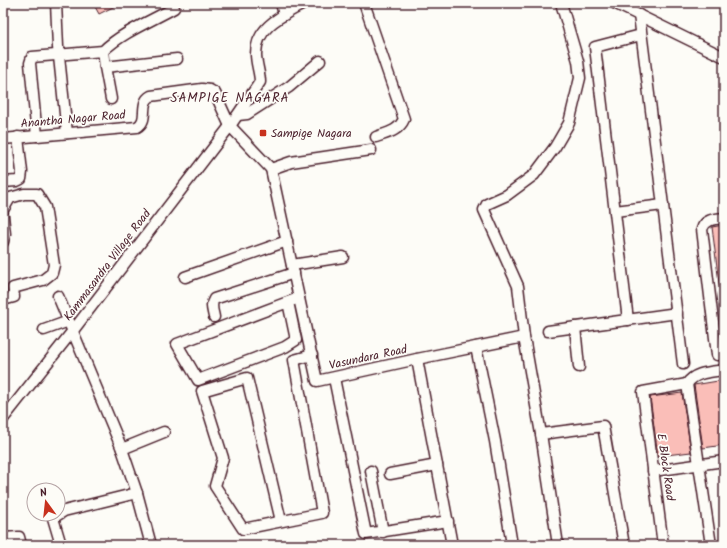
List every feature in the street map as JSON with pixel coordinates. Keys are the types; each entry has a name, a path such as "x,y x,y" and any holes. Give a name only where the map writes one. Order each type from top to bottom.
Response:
{"street":[{"path":"56,3 59,55 67,133"},
{"path":"281,3 284,15"},
{"path":"305,3 269,25 260,34 256,54 260,82 230,126 271,169 291,162 371,150"},
{"path":"364,3 404,119 395,130 376,137"},
{"path":"558,545 524,337 518,286 484,210 487,204 507,195 534,175 569,123 580,78 578,61 561,3"},
{"path":"614,3 724,57"},
{"path":"37,136 30,63 32,57 103,51 120,38 174,8"},
{"path":"639,15 684,364"},
{"path":"628,320 595,47 641,35"},
{"path":"103,51 111,99"},
{"path":"105,67 177,59"},
{"path":"238,115 247,114 289,87 320,61"},
{"name":"Anantha Nagar Road","path":"3,139 137,127 143,122 144,104 151,96 202,89 210,90 215,93 230,126"},
{"name":"Kammasandra Village Road","path":"4,416 73,331 230,126"},
{"path":"3,182 17,181 21,179 22,172 18,137"},
{"name":"Vasundara Road","path":"271,169 317,381 416,359 452,545"},
{"path":"3,210 10,198 24,194 37,194 45,207 54,265 52,273 43,280 13,288 14,297 3,300"},
{"path":"615,211 663,205"},
{"path":"3,216 5,234 3,242"},
{"path":"711,545 687,384 690,379 696,376 721,371 720,354 702,229 706,222 724,218"},
{"path":"185,277 287,241"},
{"path":"214,317 212,302 214,300 293,269 343,257"},
{"path":"58,296 122,449 136,493 148,544"},
{"path":"288,302 296,340 285,347 198,380 177,344 288,302 299,298"},
{"path":"548,331 677,313"},
{"path":"44,330 69,321"},
{"path":"575,327 579,367"},
{"path":"416,359 524,337"},
{"path":"476,347 495,441 512,545"},
{"path":"281,520 247,378 202,391 223,458 215,486 243,529 281,520 322,513 294,360 312,355"},
{"path":"334,378 366,534 448,522"},
{"name":"E Block Road","path":"664,545 643,392 687,384"},
{"path":"541,434 603,426 624,545"},
{"path":"122,449 164,432"},
{"path":"653,471 724,461"},
{"path":"390,474 437,465"},
{"path":"371,472 383,532"},
{"path":"61,545 53,518 64,510 136,493"},
{"path":"3,538 19,537 21,545"}],"building":[{"path":"93,3 121,3 99,14"},
{"path":"724,225 724,290 720,291 712,227"},
{"path":"724,380 724,445 703,448 694,385"},
{"path":"682,393 691,452 658,456 650,397"}],"place":[{"name":"Sampige Nagara","path":"263,133"}],"district":[{"name":"SAMPIGE NAGARA","path":"230,97"}]}
